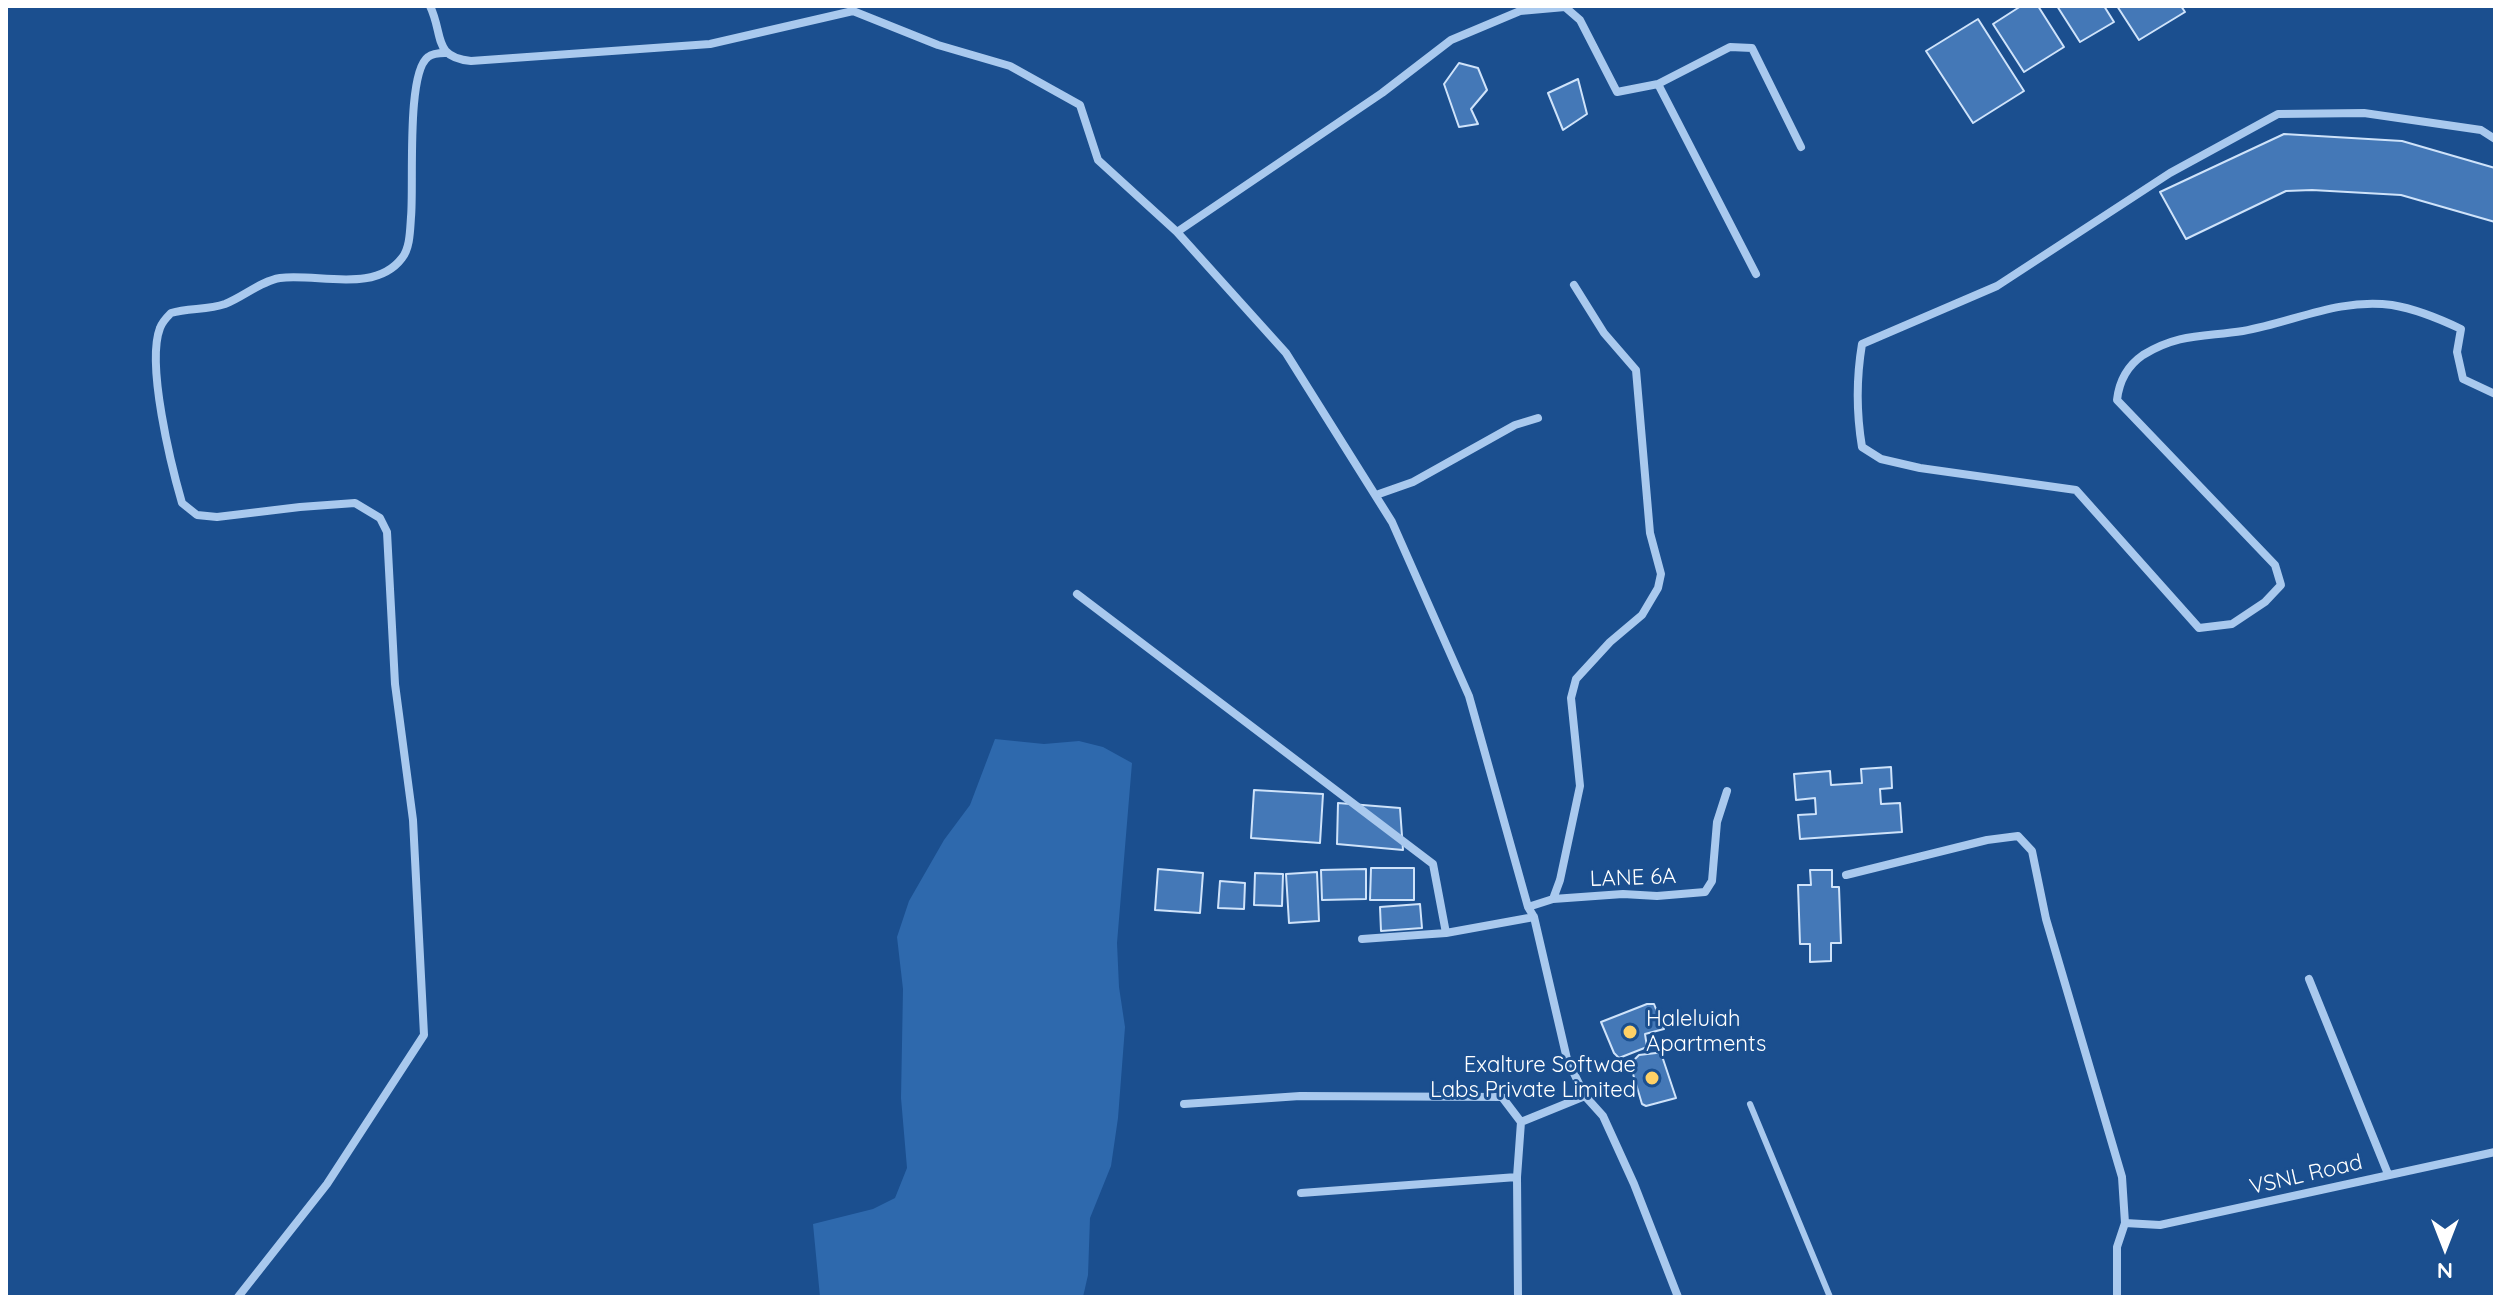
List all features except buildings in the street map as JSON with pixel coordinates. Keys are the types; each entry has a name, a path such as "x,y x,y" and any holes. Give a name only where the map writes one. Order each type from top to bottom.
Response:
{"street":[{"path":"430,6 445,53 454,59 471,61 710,44 853,11 938,45 1010,66 1080,105 1098,160 1177,232 1286,353 1392,522 1469,696 1528,907 1534,917 1567,1059 1585,1096 1603,1116 1634,1184 1678,1297"},
{"path":"1177,232 1382,93 1451,40 1520,11 1565,7 1580,20 1617,92 1658,84 1730,47 1752,48 1801,147"},
{"path":"238,1297 246,1293 327,1184 424,1035 413,820 395,684 387,532 380,518 355,503 217,517 188,511 178,491 164,425 156,345 160,326 171,313 221,305 278,278 363,279 387,271 403,258 410,239 414,186 414,94 418,73 426,57 445,53"},
{"path":"1658,84 1756,274"},
{"path":"2495,139 2481,130 2364,113 2278,114 2170,173 1997,286 1862,344 1856,409 1862,447 1881,459 1920,468 2076,490 2199,628 2232,624 2265,602 2281,585 2275,565 2117,400 2120,380 2140,357 2175,339 2245,330 2329,307 2390,305 2429,314 2461,329 2457,352 2463,379 2495,394"},
{"path":"1528,907 1553,899 1580,786 1571,698 1576,679 1610,642 1642,615 1658,588 1661,574 1650,533 1636,370 1604,333 1574,285"},
{"path":"1376,495 1413,482 1515,425 1538,418"},
{"path":"1077,594 1433,864 1446,933"},
{"name":"LANE 6A","path":"1553,899 1705,892 1712,881 1717,822 1727,791"},
{"path":"1846,875 1987,840 2018,836 2032,851 2046,919 2122,1177 2125,1223 2117,1247 2117,1297"},
{"path":"1362,939 1446,933 1534,917"},
{"path":"2309,979 2388,1174"},
{"path":"1184,1104 1300,1096 1502,1097 1521,1122 1517,1177 1518,1297"},
{"path":"1521,1122 1585,1096"},
{"name":"VSNL Road","path":"2125,1223 2160,1225 2495,1152"},
{"path":"1301,1193 1517,1177"}],"lane":[{"path":"1750,1104 1830,1297"}],"shaded area":[{"path":"995,739 1044,744 1079,741 1103,747 1132,763 1117,943 1125,1027 1118,1118 1111,1166 1090,1218 1088,1275 1083,1297 820,1297 813,1224 873,1209 895,1198 907,1168 901,1098 903,989 897,937 909,901 944,840 970,805"}],"place":[{"name":"Haleluiah Apartments","path":"1630,1032"},
{"name":"Exalture Softwae Labs Private Limited","path":"1652,1078"}]}
